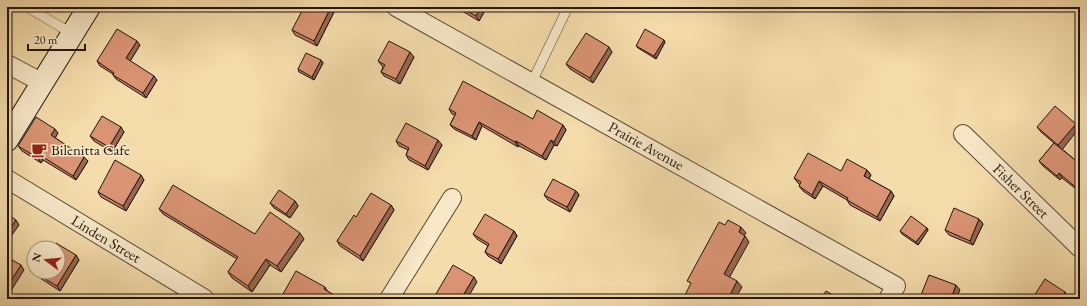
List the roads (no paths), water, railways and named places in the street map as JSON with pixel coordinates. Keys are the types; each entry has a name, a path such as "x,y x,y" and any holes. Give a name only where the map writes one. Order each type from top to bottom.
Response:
{"main road":[{"path":"7,140 89,7"}],"street":[{"name":"Prairie Avenue","path":"396,7 532,82 892,292"},
{"path":"7,64 43,83"},
{"name":"Fisher Street","path":"963,134 1080,248"},
{"name":"Linden Street","path":"7,179 205,299"},
{"path":"389,299 452,198"}],"lane":[{"path":"28,7 73,34"},
{"path":"532,82 568,7"}],"place":[{"name":"Bilenitta Cafe","path":"39,150"}]}
